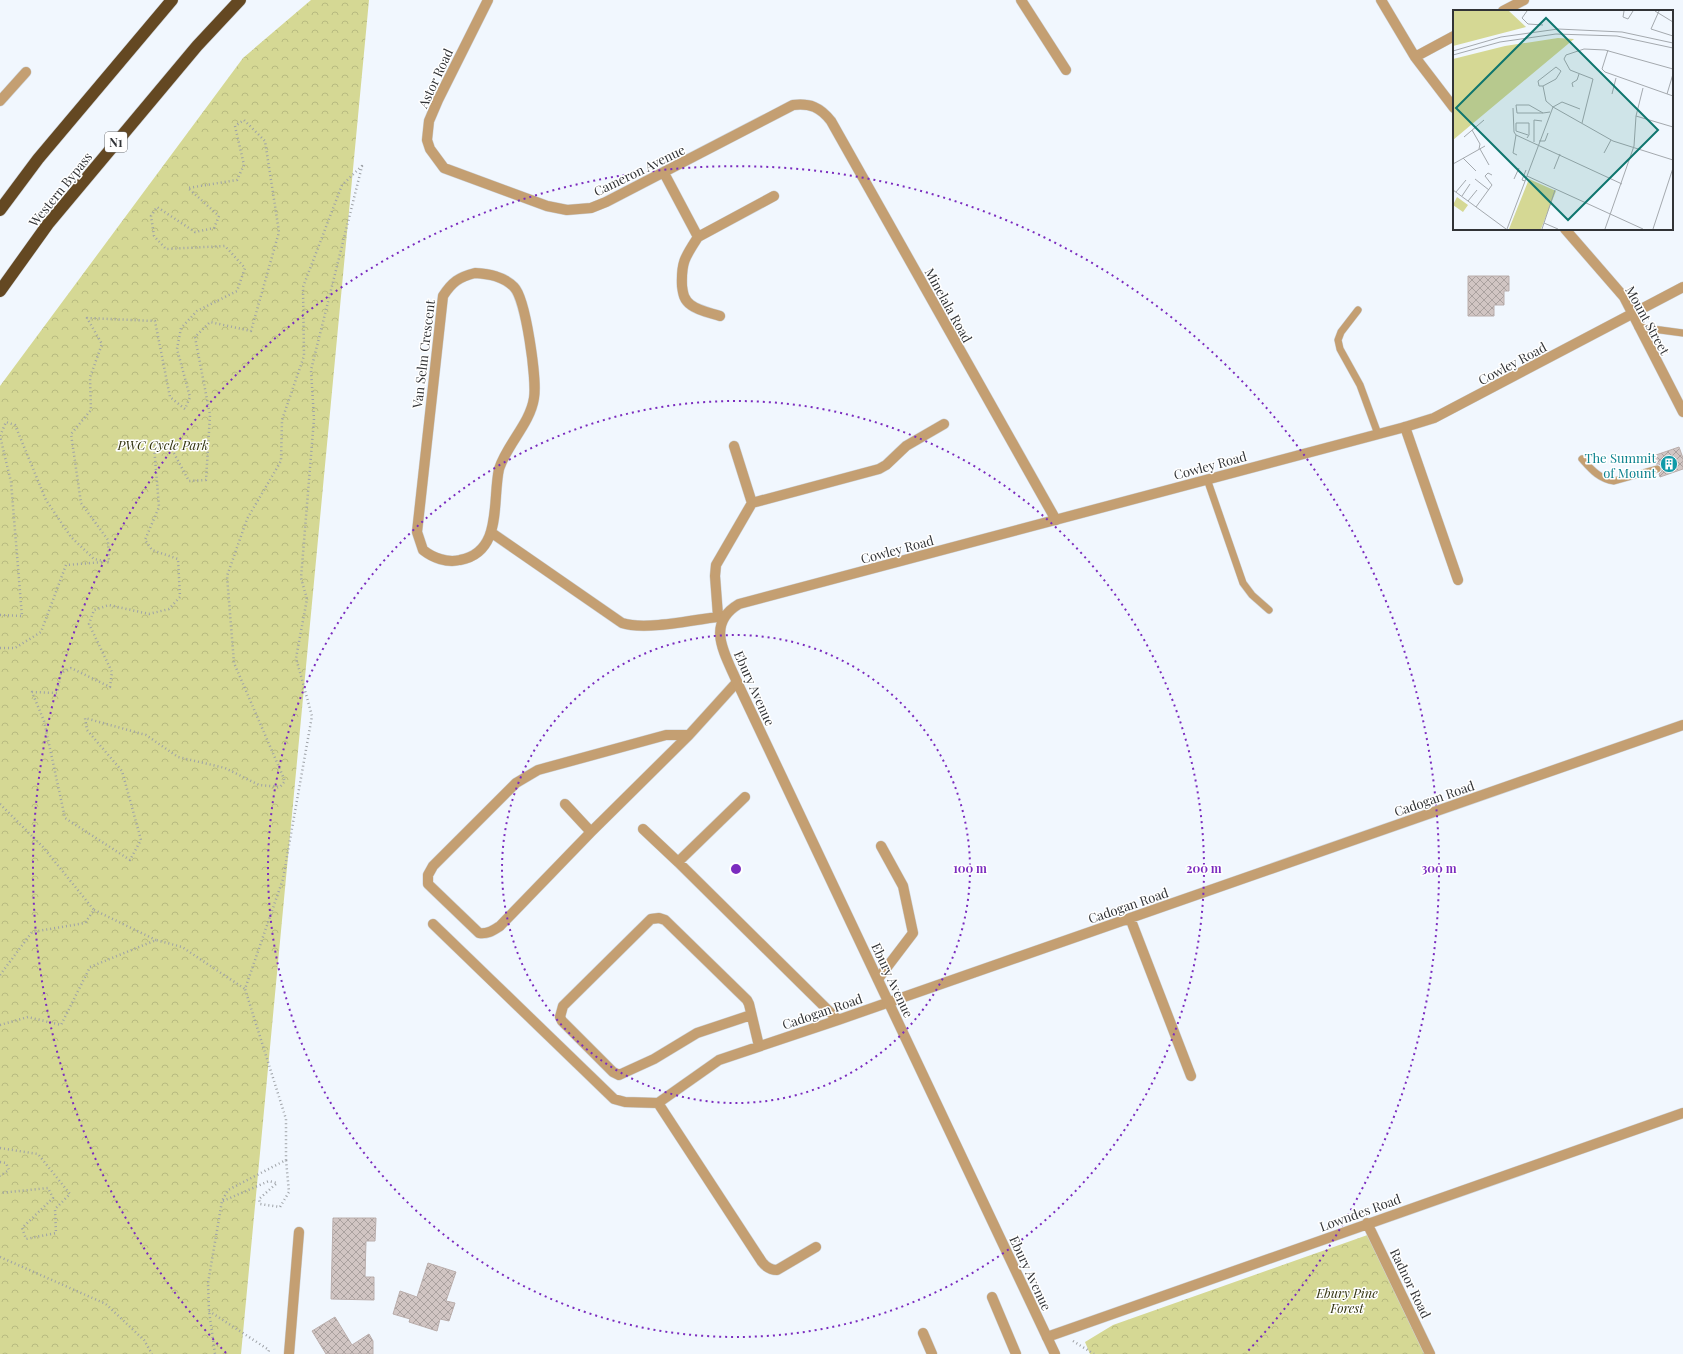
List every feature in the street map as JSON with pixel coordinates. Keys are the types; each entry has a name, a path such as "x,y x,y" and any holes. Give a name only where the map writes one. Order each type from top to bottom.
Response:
{"highway":[{"path":"0,210 38,159 172,0"},
{"name":"Western Bypass","path":"0,291 48,224 197,46 240,0"}],"street":[{"name":"Astor Road","path":"444,168 430,149 426,140 429,121 488,0"},
{"path":"1021,0 1066,70"},
{"path":"1381,0 1415,57 1453,107"},
{"path":"1505,10 1524,0"},
{"path":"1415,57 1453,37"},
{"path":"0,101 26,72"},
{"name":"Cameron Avenue","path":"444,168 462,176 547,206 567,210 591,208 664,173 793,105 803,104 815,106"},
{"name":"Minelala Road","path":"815,106 831,120 1056,520"},
{"path":"664,173 698,237"},
{"path":"720,316 690,305 683,296 681,270 686,254 698,237 774,196"},
{"name":"Mount Street","path":"1566,230 1624,297 1638,327 1683,412"},
{"name":"Van Selm Crescent","path":"475,273 490,274 503,279 515,288 521,300 530,344 534,385 534,398 528,413 499,469 492,533 483,549 477,554 470,558 455,561 437,559 423,550 417,532 443,296 454,281 460,277 475,273"},
{"name":"Cowley Road","path":"721,616 739,604 1434,418 1617,321 1632,315 1683,288"},
{"path":"734,446 752,503 879,469 886,465 906,446 944,424"},
{"path":"1405,427 1458,580"},
{"name":"Ebury Avenue","path":"752,503 716,565 715,576 721,616 719,630 722,648 1055,1354"},
{"path":"492,533 622,624 630,626 643,626 721,616"},
{"path":"689,735 666,735 538,770 524,777 516,783 433,866 428,875 428,884 479,933 489,933 500,926 591,832 689,735 737,682"},
{"name":"Cadogan Road","path":"658,1103 719,1060 838,1020 1683,725"},
{"path":"678,862 745,797"},
{"path":"565,804 591,832"},
{"path":"643,829 838,1020"},
{"path":"878,979 913,933 903,886 881,846"},
{"path":"751,1015 697,1033 654,1059 619,1075 607,1066 562,1021 560,1017 563,1006 651,919 655,918 665,920 747,1000 760,1046"},
{"path":"1130,918 1191,1076"},
{"path":"433,924 614,1099 625,1102 658,1103 766,1266 772,1270 777,1270 816,1248"},
{"name":"Lowndes Road","path":"1047,1337 1683,1113"},
{"name":"Radnor Road","path":"1368,1223 1430,1354"},
{"path":"289,1354 299,1232"},
{"path":"992,1297 1016,1354"},
{"path":"923,1333 932,1354"}],"lane":[{"path":"1358,310 1341,332 1338,340 1340,349 1360,385 1378,434"},
{"path":"1638,327 1683,333"},
{"path":"1582,459 1594,473 1608,480 1614,481 1657,469"},
{"path":"1207,479 1242,583 1252,595 1269,610"}],"path":[{"path":"109,562 108,540 81,503 71,434 91,410 90,376 102,344 88,318 155,321 170,397 185,409 190,397 177,349 181,328 197,311 237,291 245,268 225,246 166,249 154,236 151,216 157,207 195,232 214,228 219,216 188,188 237,180 244,165 235,126 244,120 265,141 279,232 251,331 210,322 195,337 210,415 206,480 189,482 170,446 154,446 159,507 145,540 152,550 178,559 180,597 169,609 149,614 109,605 94,610 89,624 112,672 110,687 71,668 61,673 57,694 32,692 44,721 65,818 130,860 141,840 122,771 87,730 86,718 146,736 178,757 225,768 259,785 280,787 285,781 234,663 227,576 246,519 281,460 282,420 304,356 303,287 342,185 362,166 311,370 314,419 301,578 306,599 296,658 312,716 283,880 246,989 286,1119 286,1160 289,1192 280,1206 260,1204 259,1199 277,1183 269,1181 222,1202"},
{"path":"0,615 22,616 11,482 0,436 6,422 15,425 46,500 71,537 94,559 109,562"},
{"path":"0,648 15,648 41,632 66,566 109,562"},
{"path":"0,804 43,847 94,910 156,940 182,947 246,989"},
{"path":"0,975 32,932 84,923 94,910"},
{"path":"0,1025 28,1017 61,1025 90,967 156,940"},
{"path":"0,1148 38,1154 70,1194 55,1209 56,1233 26,1238 22,1228 52,1198 48,1188 0,1193"},
{"path":"215,1354 209,1311 208,1283 222,1202 228,1190 286,1160"},
{"path":"0,1162 6,1163 9,1170 0,1176"},
{"path":"0,1257 106,1304 144,1340 152,1354"},
{"path":"209,1311 269,1350 268,1354"},
{"path":"1061,1333 1094,1354"}],"green space":[{"name":"PWC Cycle Park","path":"311,0 369,0 241,1354 0,1354 0,386 243,58"},
{"name":"Ebury Pine Forest","path":"1376,1232 1429,1354 1090,1354 1085,1342 1113,1325"}],"building":[{"path":"1468,276 1509,276 1509,291 1504,291 1504,305 1494,305 1494,316 1468,316"},
{"name":"The Summit of Mount","path":"1679,447 1683,458 1683,469 1660,477 1659,474 1662,471 1662,467 1659,464 1656,464 1653,456"},
{"path":"333,1218 376,1218 375,1241 366,1241 365,1277 374,1277 374,1300 331,1299"},
{"path":"428,1263 456,1272 446,1301 455,1303 449,1321 440,1319 437,1331 409,1322 410,1319 393,1314 400,1291 417,1297"},
{"path":"335,1317 352,1345 369,1334 373,1341 373,1354 326,1354 312,1331"}],"place":[{"name":"The Summit of Mount","path":"1669,464"}]}
